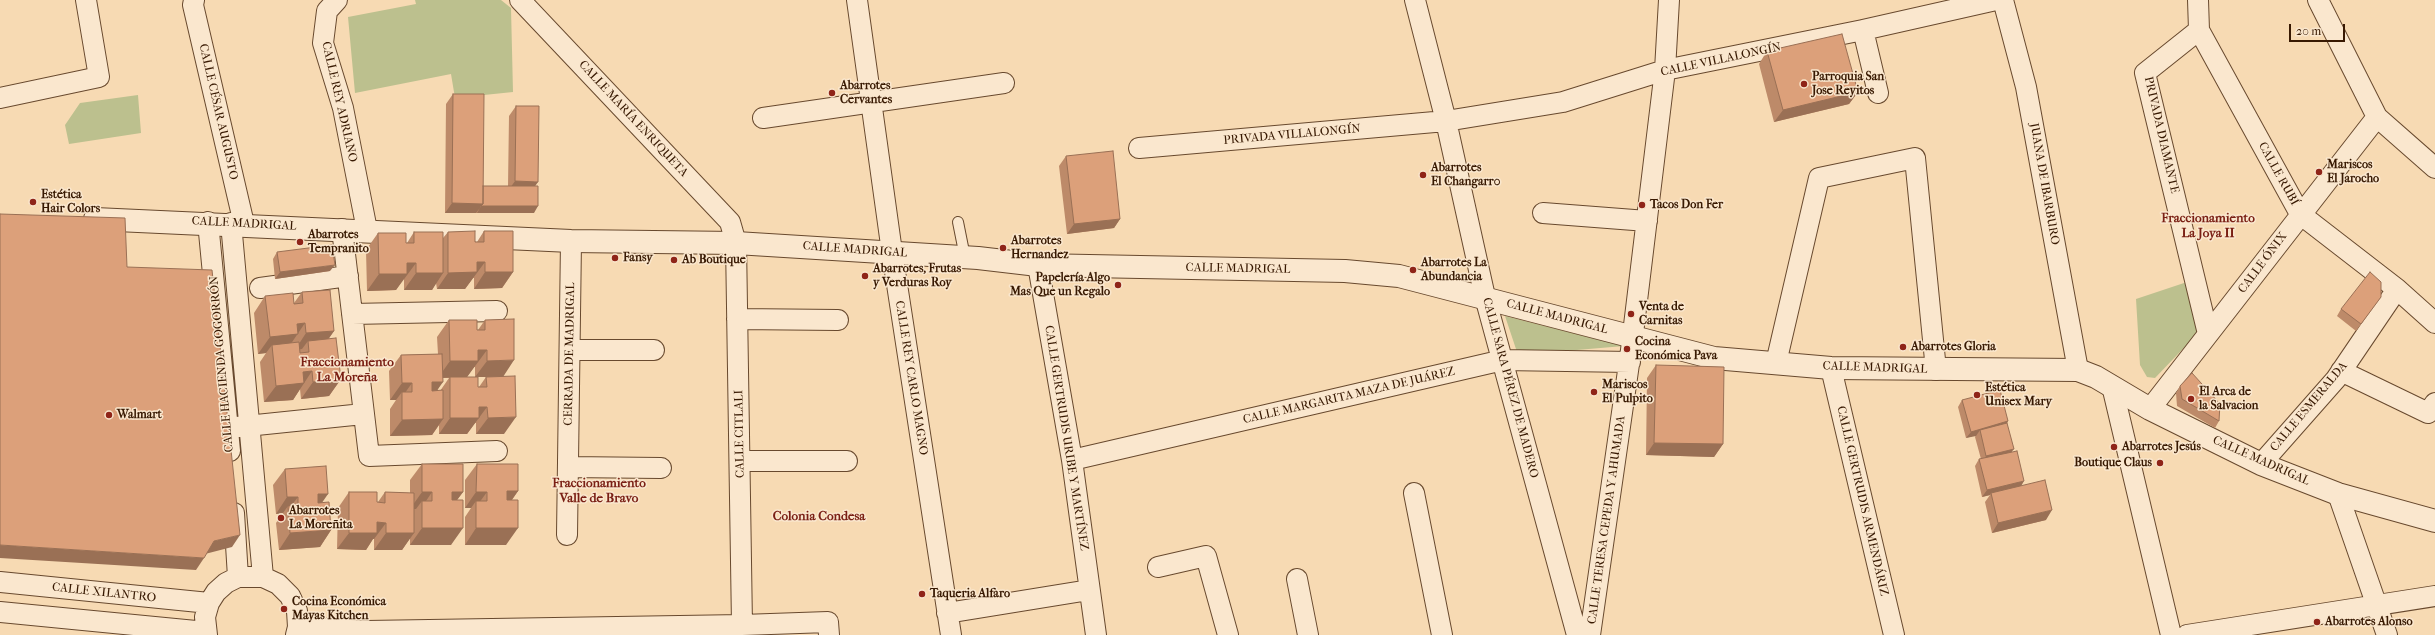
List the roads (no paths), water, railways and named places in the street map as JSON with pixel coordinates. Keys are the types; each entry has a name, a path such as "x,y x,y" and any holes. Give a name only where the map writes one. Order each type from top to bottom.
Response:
{"street":[{"path":"0,98 99,77 86,0"},
{"name":"CALLE CÉSAR AUGUSTO","path":"194,0 238,224"},
{"name":"CALLE REY ADRIANO","path":"337,0 327,11 322,43 343,108 367,230"},
{"name":"CALLE MARÍA ENRIQUETA","path":"520,0 730,222 736,243"},
{"name":"CALLE REY CARLO MAGNO","path":"857,0 892,252 951,635"},
{"name":"CALLE SARA PÉREZ DE MADERO","path":"1415,0 1446,121 1485,297 1576,635"},
{"name":"CALLE TERESA CEPEDA Y AHUMADA","path":"1590,635 1630,362 1665,70 1669,0"},
{"name":"CALLE VILLALONGÍN","path":"1446,121 1563,102 1665,70 1863,30 1996,0"},
{"name":"JUANA DE IBARBURO","path":"2003,0 2026,87 2078,370"},
{"name":"CALLE RUBÍ","path":"2198,0 2198,30 2300,214 2397,289 2435,323"},
{"path":"2318,0 2376,117 2435,168"},
{"path":"1863,30 1878,93"},
{"name":"PRIVADA DIAMANTE","path":"2198,30 2145,73 2208,334"},
{"path":"763,118 1004,84"},
{"name":"CALLE ÓNIX","path":"2150,409 2376,117"},
{"name":"PRIVADA VILLALONGÍN","path":"1139,148 1446,121"},
{"path":"1776,363 1819,178 1915,158 1936,370"},
{"path":"1543,213 1647,221"},
{"name":"CALLE MADRIGAL","path":"71,218 208,222 571,241 736,243 965,257 1038,265 1345,271 1399,276 1485,297 1714,358 1831,368 2078,370 2096,377 2150,409 2261,464 2338,494 2435,521"},
{"name":"CALLE HACIENDA GOGORRÓN","path":"208,222 229,428 231,468"},
{"name":"CALLE HACIENDA GOGORRÓN","path":"238,224 250,426 263,577"},
{"path":"342,229 368,456 497,451"},
{"name":"CERRADA DE MADRIGAL","path":"567,535 571,241"},
{"name":"CALLE CITLALI","path":"736,243 742,625"},
{"name":"CALLE GERTRUDIS URIBE Y MARTÍNEZ","path":"1038,265 1072,460 1096,635"},
{"path":"260,288 348,276"},
{"name":"CALLE ESMERALDA","path":"2261,464 2341,371 2397,289"},
{"path":"352,314 497,311"},
{"path":"737,319 838,320"},
{"path":"570,350 654,350"},
{"name":"CALLE MARGARITA MAZA DE JUÁREZ","path":"1072,460 1503,360 1630,362"},
{"name":"CALLE GERTRUDIS ARMENDÁRIZ","path":"1831,368 1894,635"},
{"path":"2341,371 2428,413 2435,403"},
{"path":"2112,386 2171,635"},
{"path":"229,428 363,414"},
{"path":"740,461 847,461"},
{"path":"568,467 661,468"},
{"path":"233,491 238,578"},
{"path":"1414,493 1442,635"},
{"path":"2338,494 2387,635"},
{"path":"1158,567 1206,556 1228,635"},
{"path":"0,612 206,634 205,618 209,603 216,592 226,583 238,578 263,577 278,584 290,596 297,611 297,631 367,633 523,632 742,625 829,628"},
{"path":"1297,579 1308,635"},
{"name":"CALLE XILANTRO","path":"0,582 209,603"},
{"path":"947,613 1089,590"},
{"path":"2187,635 2435,596"}],"lane":[{"path":"958,222 965,257"}],"place":[{"name":"Parroquia San Jose Reyitos","path":"1804,84"},
{"name":"Abarrotes Cervantes","path":"832,93"},
{"name":"Mariscos El Jarocho","path":"2319,172"},
{"name":"Abarrotes El Changarr0","path":"1423,175"},
{"name":"Estética Hair Colors","path":"33,202"},
{"name":"Tacos Don Fer","path":"1642,205"},
{"name":"Abarrotes Tempranito","path":"300,242"},
{"name":"Abarrotes Hernandez","path":"1003,248"},
{"name":"Fansy","path":"615,258"},
{"name":"Ab Boutique","path":"674,260"},
{"name":"Abarrotes La Abundancia","path":"1413,270"},
{"name":"Abarrotes, Frutas y Verduras Roy","path":"865,276"},
{"name":"Papelería Algo Mas Que un Regalo","path":"1118,285"},
{"name":"Venta de Carnitas","path":"1631,314"},
{"name":"Abarrotes Gloria","path":"1903,347"},
{"name":"Cocina Económica Pava","path":"1627,349"},
{"name":"Mariscos El Pulpito","path":"1594,392"},
{"name":"Estética Unisex Mary","path":"1977,395"},
{"name":"El Arca de la Salvacion","path":"2191,399"},
{"name":"Walmart","path":"109,415"},
{"name":"Abarrotes Jesús","path":"2114,447"},
{"name":"Boutique Claus","path":"2160,463"},
{"name":"Abarrotes La Moreñita","path":"281,518"},
{"name":"Taqueria Alfaro","path":"922,594"},
{"name":"Cocina Económica Mayas Kitchen","path":"284,609"},
{"name":"Abarrotes Alonso","path":"2317,622"}],"district":[{"name":"Fraccionamiento La Joya II","path":"2208,226"},
{"name":"Fraccionamiento La Moreña","path":"347,370"},
{"name":"Fraccionamiento Valle de Bravo","path":"599,492"},
{"name":"Colonia Condesa","path":"819,517"}]}
